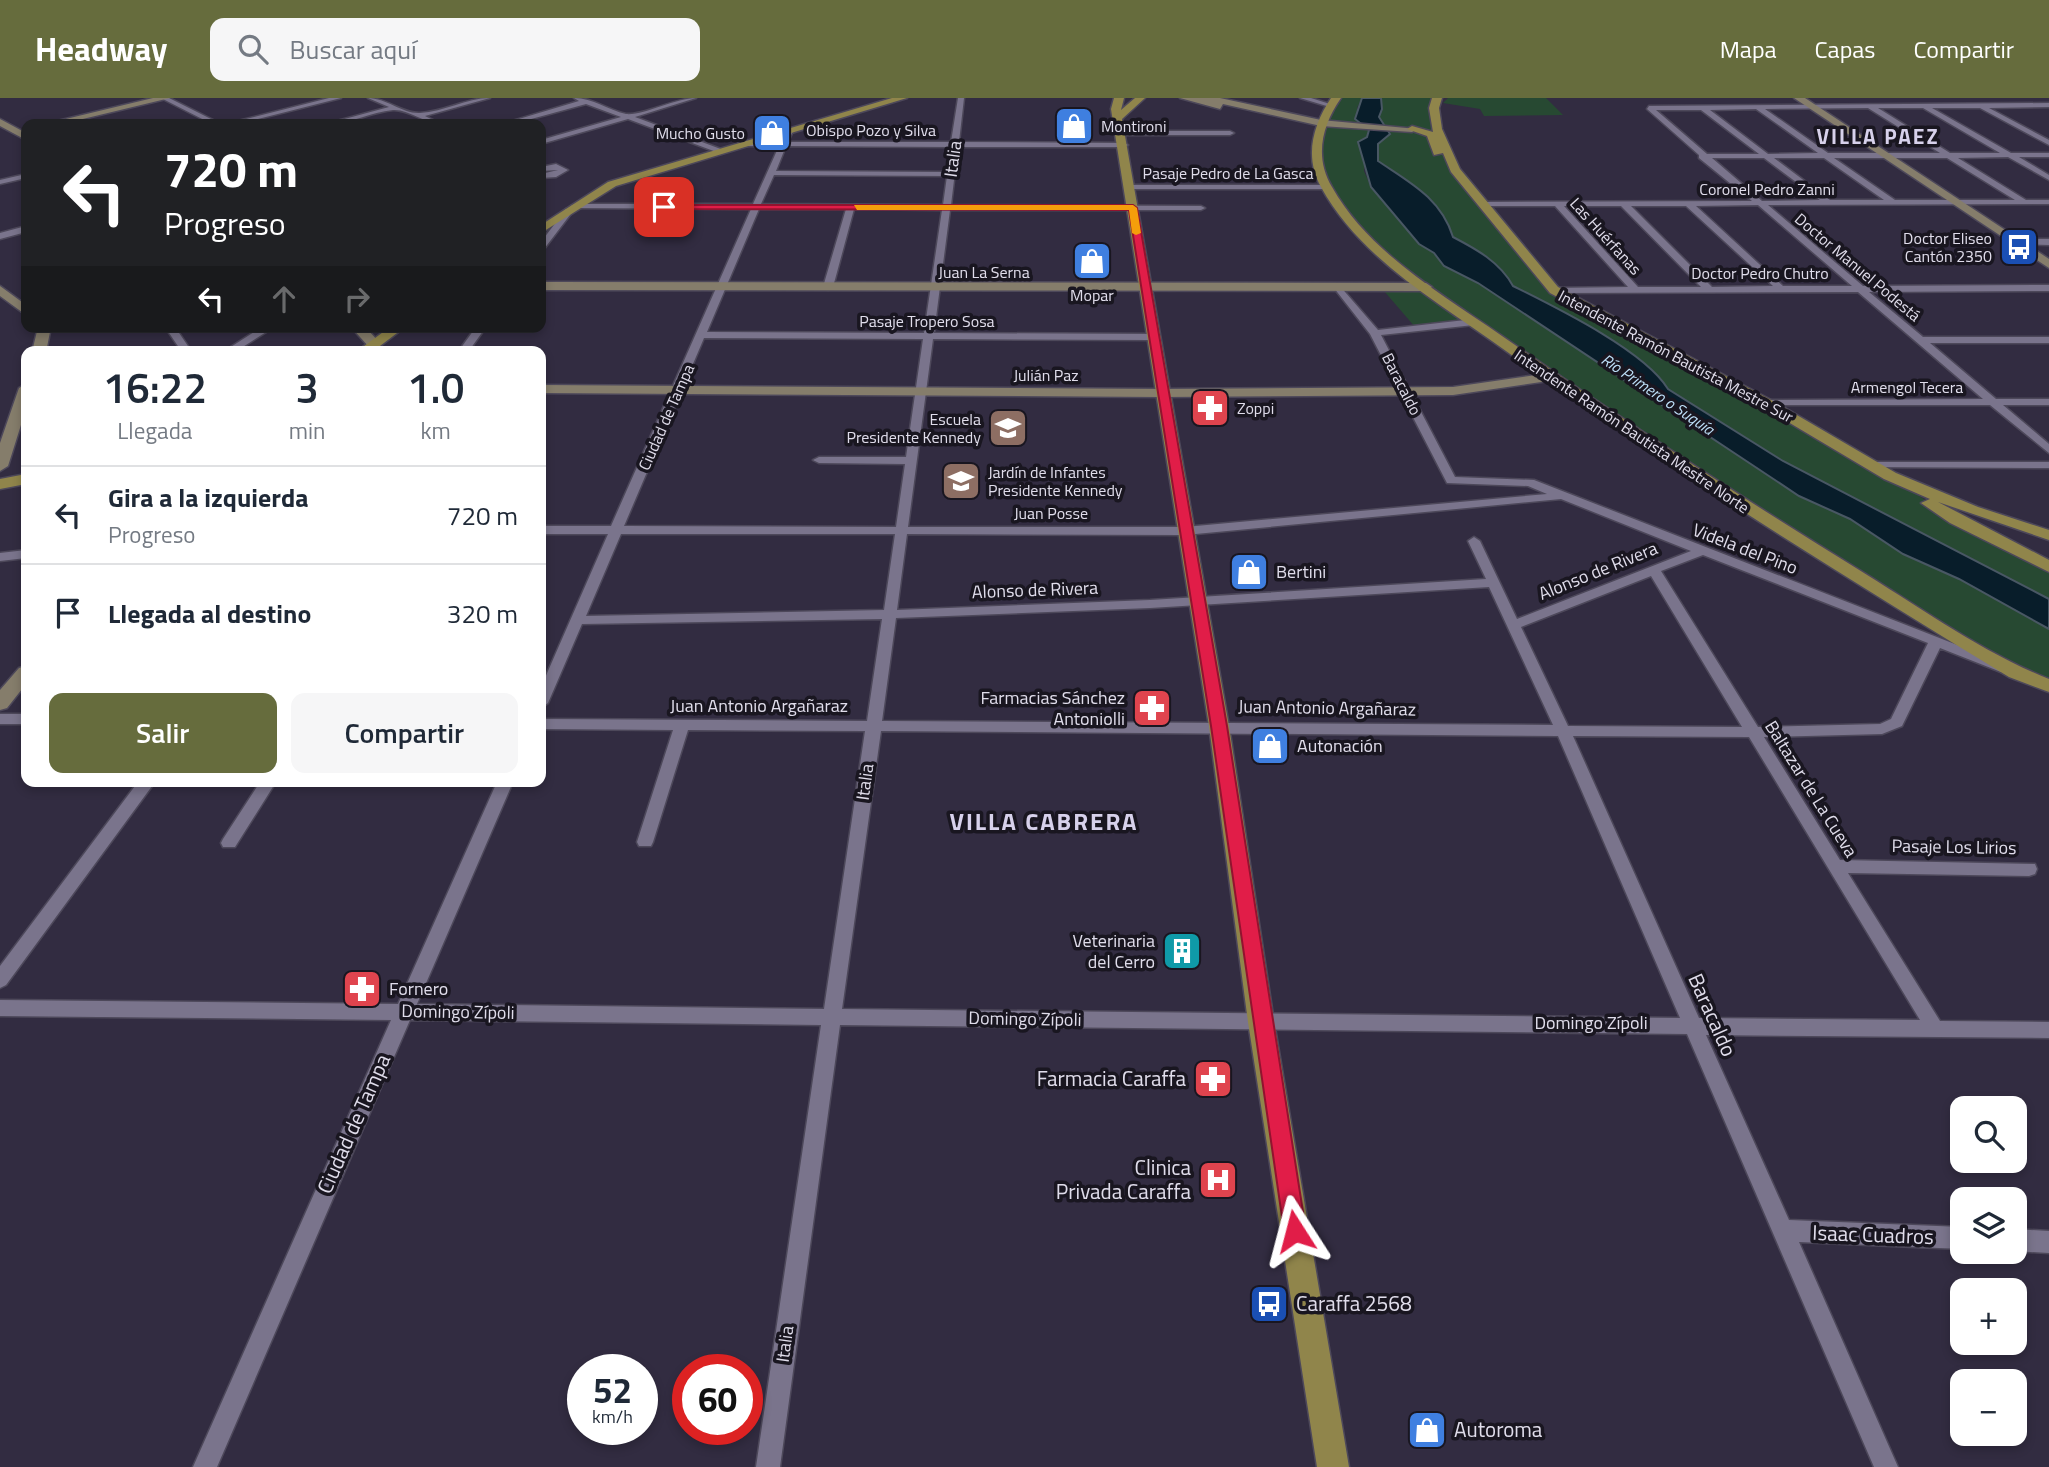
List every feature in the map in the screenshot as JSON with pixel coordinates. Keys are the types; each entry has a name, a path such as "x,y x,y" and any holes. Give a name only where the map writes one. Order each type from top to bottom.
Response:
{"main road":[{"path":"546,227 612,184 902,98"},
{"path":"1117,98 1116,109 1161,393 1219,726 1261,1022 1333,1467"},
{"path":"1119,117 1140,98"},
{"path":"1415,129 1427,124 1426,111 1435,98"},
{"name":"Intendente Ramón Bautista Mestre Sur","path":"1435,98 1437,130 1450,161 1554,290 1596,315 1766,402 1890,476 1956,520 2049,567"},
{"name":"Intendente Ramón Bautista Mestre Norte","path":"1334,102 1316,161 1326,187 1349,218 1426,287 1549,377 1706,483 2016,673 2049,685"},
{"path":"1415,129 1431,134 1449,174 1479,207 1489,208"},
{"path":"371,346 390,333"},
{"name":"Intendente Ramón Bautista Mestre Sur","path":"1890,476 1972,510 2049,536"},
{"path":"0,484 21,480"}],"street":[{"path":"72,119 165,98 207,119"},
{"path":"251,119 338,98"},
{"path":"371,98 426,119"},
{"path":"418,116 487,98"},
{"path":"577,98 722,151"},
{"path":"546,141 692,98"},
{"path":"885,103 896,98"},
{"name":"Italia","path":"768,1467 830,1016 914,461 961,98"},
{"path":"1185,98 1303,123 1415,129"},
{"path":"1208,98 1326,123"},
{"path":"1303,98 1334,102"},
{"path":"1799,98 2049,264"},
{"path":"1856,98 2025,202"},
{"path":"1910,98 2049,178"},
{"path":"1966,98 2049,143"},
{"path":"2038,98 2049,104"},
{"path":"524,119 587,101"},
{"path":"1702,107 2049,104"},
{"path":"1757,106 1892,202"},
{"path":"1702,107 1827,202"},
{"name":"Doctor Manuel Podestá","path":"1702,107 1649,108 1918,340 2047,446"},
{"path":"350,119 394,108"},
{"path":"0,122 21,132"},
{"name":"Ciudad de Tampa","path":"546,692 786,144 789,131"},
{"path":"0,135 21,133"},
{"name":"Obispo Pozo y Silva","path":"744,144 955,144 1230,133"},
{"path":"1702,156 2049,155"},
{"path":"773,173 951,174"},
{"path":"0,182 21,177"},
{"name":"Pasaje Pedro de La Gasca","path":"1129,187 1326,187"},
{"name":"Coronel Pedro Zanni","path":"1489,208 1557,203 2049,202"},
{"name":"Las Huérfanas","path":"1557,203 1634,288"},
{"path":"1623,203 1708,288"},
{"path":"1688,203 1780,288"},
{"path":"828,287 851,207"},
{"path":"546,241 572,209 1201,208"},
{"path":"0,236 21,230"},
{"path":"2015,242 2049,242"},
{"name":"Juan La Serna","path":"546,286 1426,287"},
{"name":"Baracaldo","path":"1339,288 1375,333 1407,391 1447,477 1457,482"},
{"name":"Doctor Pedro Chutro","path":"1554,290 2049,288"},
{"path":"0,290 21,307"},
{"path":"1375,333 1474,321"},
{"path":"239,346 259,333"},
{"name":"Pasaje Tropero Sosa","path":"702,335 1153,337"},
{"path":"1918,340 2049,340"},
{"name":"Julián Paz","path":"546,389 1161,393 1407,391 1468,389 1549,377"},
{"name":"Armengol Tecera","path":"1766,402 2049,402"},
{"path":"0,466 21,415"},
{"path":"820,460 914,461"},
{"path":"1870,465 2049,465"},
{"name":"Videla del Pino","path":"1457,482 1523,482 2016,673"},
{"name":"Juan Posse","path":"546,530 1185,531 1560,496"},
{"name":"Baracaldo","path":"1474,541 1511,626 1563,730 1690,1024 1785,1231 1886,1467"},
{"name":"Alonso de Rivera","path":"1511,626 1699,552"},
{"path":"0,557 21,555"},
{"name":"Baltazar de La Cueva","path":"1654,570 1935,1029"},
{"name":"Alonso de Rivera","path":"578,620 889,615 1198,604 1492,583"},
{"name":"Juan Antonio Argañaraz","path":"546,724 1219,726 1752,732 1889,727 1897,722 1935,643"},
{"path":"0,703 21,678"},
{"path":"0,719 21,719"},
{"path":"645,842 682,726"},
{"path":"0,980 143,787"},
{"path":"229,843 265,787"},
{"name":"Ciudad de Tampa","path":"205,1467 503,787"},
{"name":"Pasaje Los Lirios","path":"1836,866 2029,869"},
{"name":"Domingo Zípoli","path":"0,1008 1690,1024 2049,1030"},
{"name":"Isaac Cuadros","path":"1785,1231 1950,1238"},
{"path":"2027,1241 2049,1242"}],"green space":[{"path":"1336,98 1362,98 1357,108 1369,129 1364,171 1371,187 1419,244 1434,253 1444,266 1478,283 1799,496 1851,519 1903,554 1959,579 2049,629 2049,686 1827,559 1426,287 1376,245 1331,193 1322,174 1317,150"},
{"path":"1381,98 1437,98 1435,104 1450,161 1554,290 1890,476 1940,510 2049,567 2049,599 1783,461 1668,389 1640,359 1619,345 1513,286 1494,263 1479,251 1453,237 1436,205 1377,160 1378,144 1384,140 1385,130 1379,116 1382,109"},
{"path":"1448,98 1546,98 1563,115 1484,116 1480,109 1443,103"},
{"path":"1423,289 1461,320 1415,327 1384,291"}],"water":[{"name":"Río Primero o Suquía","path":"1362,98 1381,98 1382,109 1379,117 1390,134 1378,144 1378,161 1423,192 1441,212 1453,237 1479,251 1494,263 1513,286 1619,345 1640,359 1668,389 1783,461 2049,599 2049,629 1959,579 1903,554 1850,519 1799,496 1478,283 1444,266 1434,253 1419,244 1371,187 1358,142 1367,137 1369,130 1355,119"}],"slow traffic":[{"path":"857,207 1133,208 1136,233"}],"place":[{"name":"Montironi","path":"1074,126"},
{"name":"Mucho Gusto","path":"772,133"},
{"name":"Doctor Eliseo Cantón 2350","path":"2019,247"},
{"name":"Mopar","path":"1092,261"},
{"name":"Zoppi","path":"1210,408"},
{"name":"Escuela Presidente Kennedy","path":"1008,428"},
{"name":"Jardín de Infantes Presidente Kennedy","path":"961,481"},
{"name":"Bertini","path":"1249,572"},
{"name":"Farmacias Sánchez Antoniolli","path":"1152,708"},
{"name":"Autonación","path":"1270,746"},
{"name":"Veterinaria del Cerro","path":"1182,951"},
{"name":"Fornero","path":"362,989"},
{"name":"Farmacia Caraffa","path":"1213,1079"},
{"name":"Clinica Privada Caraffa","path":"1218,1180"},
{"name":"Caraffa 2568","path":"1269,1304"},
{"name":"Autoroma","path":"1427,1430"}],"district":[{"name":"VILLA PAEZ","path":"1878,137"},
{"name":"VILLA CABRERA","path":"1044,822"}],"route":[{"path":"664,207 1133,208 1165,417 1219,726 1261,1022 1295,1231"}]}
